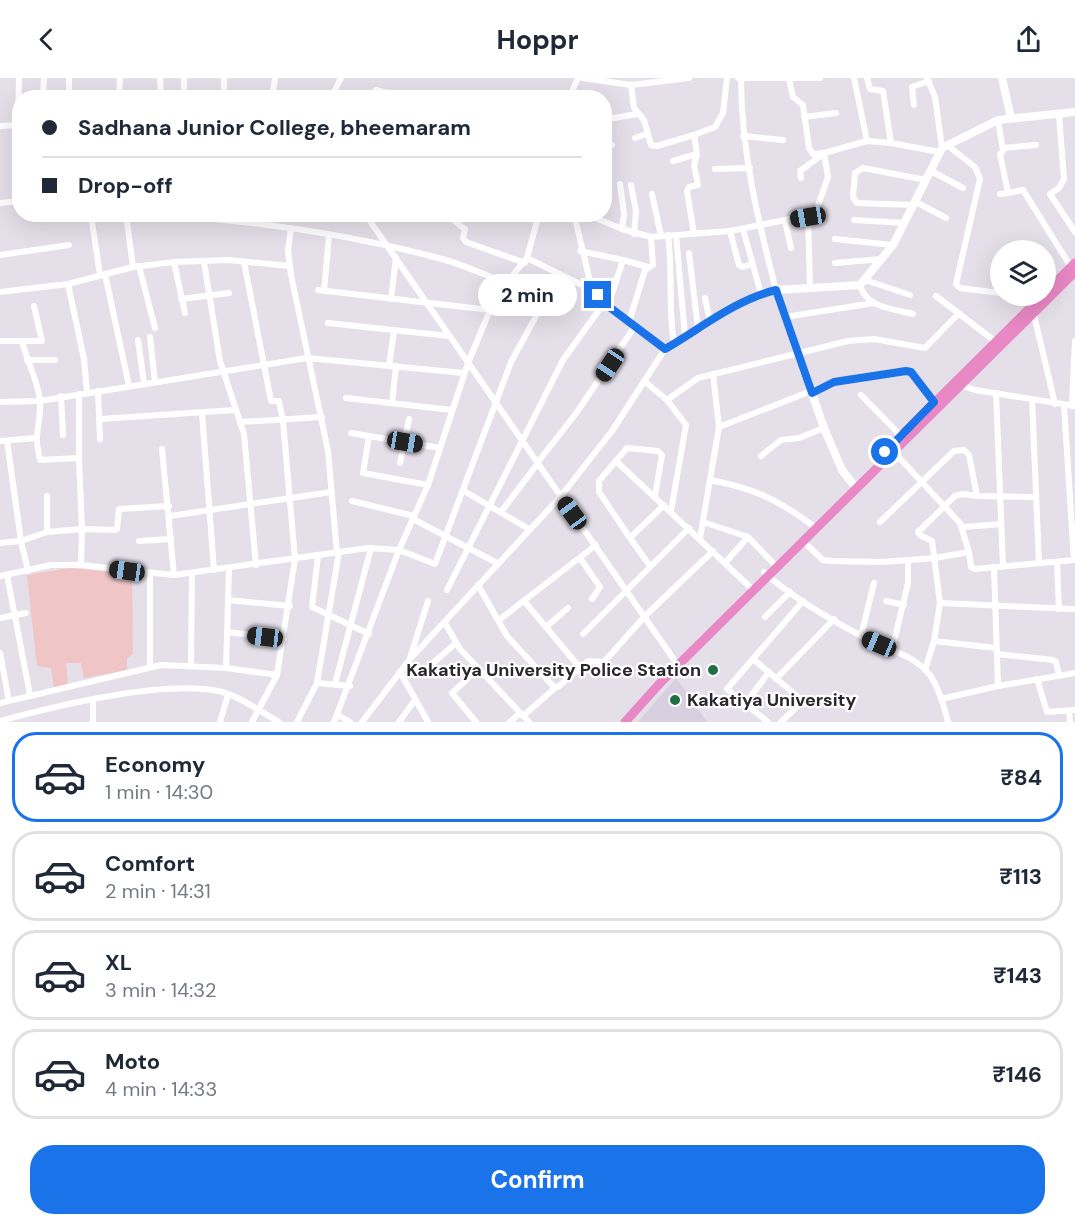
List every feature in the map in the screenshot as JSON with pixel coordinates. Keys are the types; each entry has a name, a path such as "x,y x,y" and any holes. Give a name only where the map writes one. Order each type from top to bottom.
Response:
{"highway":[{"path":"1056,283 1074,267"},
{"path":"625,722 773,564 934,402 958,384 1034,315 1074,267"},
{"path":"618,722 750,586 803,542 1031,306"}],"street":[{"path":"580,78 631,85 689,78"},
{"path":"631,85 636,114 644,120 651,145 654,146 712,130 719,120 728,78"},
{"path":"820,78 739,78 743,136 759,225 776,290 824,428 843,470 853,484"},
{"path":"854,78 867,141"},
{"path":"867,78 870,88 883,90 891,143"},
{"path":"1002,78 1011,118"},
{"path":"789,79 793,97 803,105 810,151 824,153"},
{"path":"914,105 912,87 928,80 935,97 943,148"},
{"path":"913,314 873,303 864,297 862,283 893,245 943,148 998,120 1075,112"},
{"path":"804,117 836,113"},
{"path":"612,118 636,114"},
{"path":"1059,115 1064,179 1059,188 1050,194 1075,232"},
{"path":"998,120 1003,148 1000,154 1008,193"},
{"path":"635,138 648,134"},
{"path":"694,135 697,154 694,168 698,185 687,191 694,234"},
{"path":"743,136 783,140"},
{"path":"801,178 800,171 824,153 867,141 943,148 975,167 980,179 956,284 960,288 990,292"},
{"path":"1003,148 1036,146"},
{"path":"604,222 634,234 651,237 730,231 808,217 818,211 826,186 828,170 824,153"},
{"path":"673,161 697,154"},
{"path":"715,169 750,168"},
{"path":"926,180 863,168 855,173 855,202 915,204 946,218"},
{"path":"931,171 963,188"},
{"path":"620,184 624,214 622,230"},
{"path":"631,184 636,211 634,234"},
{"path":"1000,194 1023,190 1074,267"},
{"path":"652,194 670,255 670,321 674,344"},
{"path":"808,217 810,286"},
{"path":"854,220 905,223"},
{"path":"785,221 791,248"},
{"path":"93,222 129,386"},
{"path":"128,222 136,266 155,328"},
{"path":"248,222 291,228 443,260 506,283"},
{"path":"370,222 387,248 396,256 675,661"},
{"path":"455,222 465,229 464,241 526,261 592,290 606,305 665,349"},
{"path":"334,722 350,686 399,550 428,485 468,363 490,309 506,283 526,261 537,222"},
{"path":"575,222 580,251 592,290"},
{"path":"291,228 288,250 290,266 322,417 338,553 330,616 317,682 297,722"},
{"path":"743,229 761,294"},
{"path":"730,231 739,265 742,267 752,264"},
{"path":"676,235 686,336"},
{"path":"329,236 321,291 490,309"},
{"path":"501,512 577,412 632,324 648,267 653,264 651,237"},
{"path":"835,239 893,245"},
{"path":"0,255 69,245"},
{"path":"580,251 648,267"},
{"path":"689,254 698,328"},
{"path":"391,299 396,256"},
{"path":"835,263 882,259"},
{"path":"447,590 470,547 521,438 563,360 606,305 623,260"},
{"path":"174,262 186,313"},
{"path":"0,292 68,284 136,266 174,262 244,262 290,266"},
{"path":"204,262 208,295 224,371 240,422 251,504 256,565"},
{"path":"244,262 271,402 279,401 283,421 295,559 290,606 277,675 252,722"},
{"path":"30,695 15,615 4,575 51,565 81,565 174,575 371,548 399,550 435,564 511,362 559,274"},
{"path":"362,722 410,659 445,623 497,562 561,496 612,430 665,349 698,328 761,294 776,290 862,283 910,296"},
{"path":"68,284 84,358 87,393"},
{"path":"181,298 229,293"},
{"path":"936,296 996,342"},
{"path":"705,298 710,322"},
{"path":"785,316 873,303"},
{"path":"0,341 42,341 34,306"},
{"path":"667,400 690,382 713,374 863,339 925,348 959,314"},
{"path":"1034,315 1055,404"},
{"path":"328,323 449,336"},
{"path":"392,403 394,331"},
{"path":"150,337 155,382"},
{"path":"138,340 144,383"},
{"path":"22,341 27,360 34,372 40,401 41,420 36,438 40,460 79,459"},
{"path":"893,451 964,527 973,569 1075,560 1070,406 1075,341"},
{"path":"0,402 40,401 308,358 464,373"},
{"path":"27,360 55,360"},
{"path":"719,427 812,393 834,382 906,371 911,372 934,402"},
{"path":"700,538 719,427 713,374"},
{"path":"644,381 667,400 684,420 686,428 671,511"},
{"path":"958,384 1070,406"},
{"path":"98,391 100,439"},
{"path":"996,393 1003,566"},
{"path":"79,394 81,565"},
{"path":"861,395 901,436"},
{"path":"61,396 63,435"},
{"path":"346,398 452,410"},
{"path":"1032,399 1038,563"},
{"path":"100,419 235,410"},
{"path":"202,413 214,570"},
{"path":"240,422 322,417"},
{"path":"400,463 409,419"},
{"path":"761,456 781,440 799,438 824,428"},
{"path":"351,433 440,448"},
{"path":"369,436 363,473 428,485"},
{"path":"28,571 3,441 36,438"},
{"path":"650,566 597,488 599,481 623,450 632,446 660,452 655,496"},
{"path":"162,449 174,575"},
{"path":"880,522 954,451 964,450 969,455 977,496"},
{"path":"616,461 750,586"},
{"path":"710,480 761,493 789,508 812,525"},
{"path":"464,491 529,529"},
{"path":"170,516 331,492"},
{"path":"925,670 934,641 940,603 931,539 918,532 958,495 1036,496"},
{"path":"47,496 48,532"},
{"path":"352,501 414,517 497,562"},
{"path":"630,538 664,505"},
{"path":"0,543 21,541 48,532 82,529 116,530 117,512 122,508 169,506"},
{"path":"703,522 748,537 773,564"},
{"path":"964,527 1001,524"},
{"path":"583,634 689,528"},
{"path":"725,563 748,537"},
{"path":"139,541 171,539"},
{"path":"803,542 823,561 908,560 969,552"},
{"path":"499,620 596,545"},
{"path":"335,684 371,548"},
{"path":"510,722 522,715 588,661 604,662 645,616 713,551"},
{"path":"318,555 312,607 369,634"},
{"path":"580,558 600,587 592,599"},
{"path":"892,650 908,583 908,560"},
{"path":"1058,562 1059,609"},
{"path":"994,567 998,686"},
{"path":"226,668 229,568"},
{"path":"191,666 192,573"},
{"path":"150,574 150,667"},
{"path":"766,574 834,620 925,670 942,699 948,722"},
{"path":"861,636 874,583"},
{"path":"478,585 507,636 555,687"},
{"path":"765,617 790,592"},
{"path":"228,600 290,606"},
{"path":"524,601 580,668"},
{"path":"768,722 727,688 803,601"},
{"path":"886,601 904,605"},
{"path":"410,659 429,602"},
{"path":"940,603 1072,609"},
{"path":"546,627 567,608"},
{"path":"0,618 26,613"},
{"path":"776,679 834,620"},
{"path":"445,623 456,643 478,669 529,722"},
{"path":"227,632 284,639"},
{"path":"934,641 1053,660 1056,662 1059,676"},
{"path":"434,663 456,643"},
{"path":"0,653 9,700"},
{"path":"753,659 803,701 781,722"},
{"path":"0,703 160,665 226,668 277,675"},
{"path":"476,722 452,693 478,669"},
{"path":"400,672 428,722"},
{"path":"745,704 769,672"},
{"path":"942,699 998,686 1075,673"},
{"path":"1037,679 1047,712 1072,711 1070,722"},
{"path":"317,682 350,686"},
{"path":"0,721 20,719 93,700 186,689 219,691 279,722"},
{"path":"220,722 228,695"},
{"path":"93,700 93,722"},
{"path":"399,722 415,700"},
{"path":"338,715 350,722"}],"shaded area":[{"path":"69,568 132,574 133,654 127,658 127,670 84,678 81,663 66,663 68,684 54,688 51,668 37,666 27,575"},
{"name":"Kakatiya University","path":"676,678 707,722 638,722"}],"place":[{"name":"Kakatiya University Police Station","path":"713,670"},
{"name":"Kakatiya University","path":"675,700"}],"route":[{"path":"598,295 604,303 665,349 735,307 761,294 776,290 812,393 834,382 906,371 911,372 934,402 885,452"}]}
